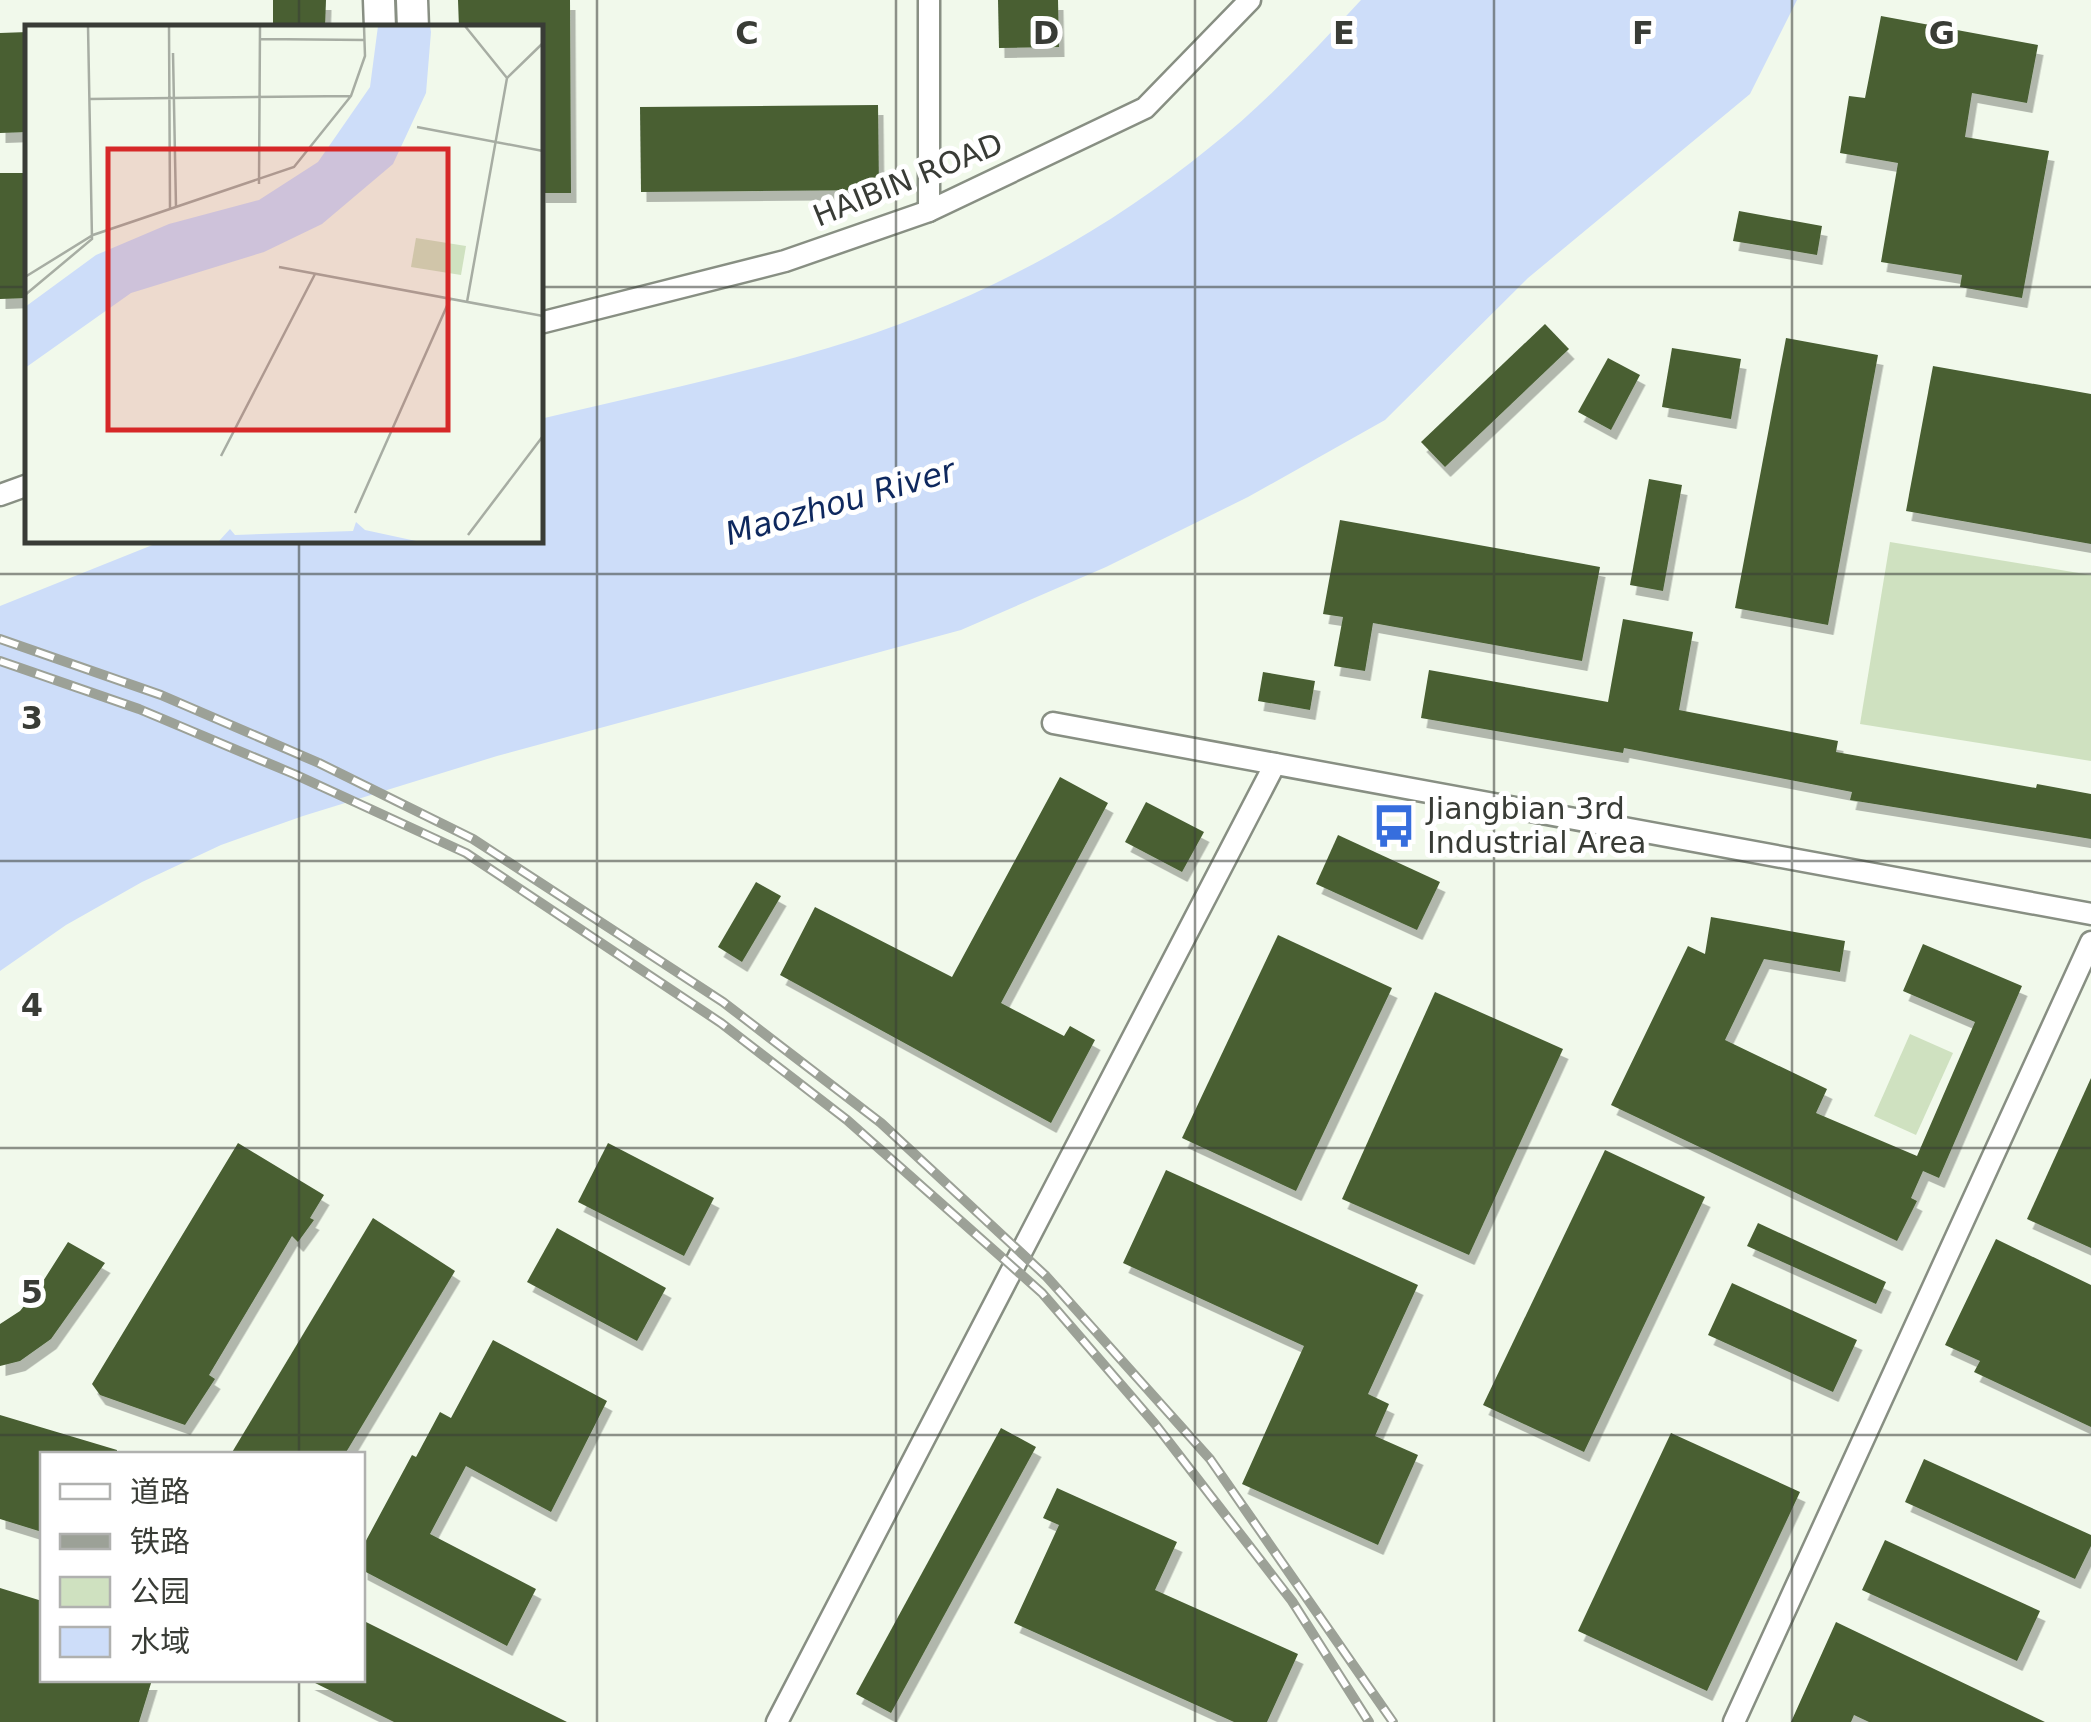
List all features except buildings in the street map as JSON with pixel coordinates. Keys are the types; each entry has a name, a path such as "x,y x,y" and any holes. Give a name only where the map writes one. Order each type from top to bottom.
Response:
{"street":[{"path":"412,0 413,25"},
{"path":"928,212 929,0"},
{"name":"HAIBIN ROAD","path":"542,322 785,261 928,212 1145,108 1250,0"},
{"path":"0,495 25,486"},
{"path":"1053,724 2091,914"},
{"path":"777,1722 1275,764"},
{"path":"1734,1722 2091,942"}],"green space":[{"path":"1890,542 2091,575 2091,761 1860,724"},
{"path":"1910,1034 1953,1053 1916,1135 1874,1116"}],"water":[{"name":"Maozhou River","path":"1361,0 1797,0 1750,94 1528,278 1385,420 1248,497 1106,567 961,630 497,756 221,845 142,882 66,925 0,971 0,606 160,542 542,542 542,419 828,348 930,313 979,291 1076,240 1166,181 1230,131"}],"railway":[{"path":"0,639 161,695 319,763 473,839 723,1002 881,1123 1046,1276 1210,1459 1393,1722"},
{"path":"0,661 139,709 466,853 721,1023 847,1120 1042,1293 1155,1424 1292,1601 1369,1722"}],"place":[{"name":"Jiangbian 3rd Industrial Area","path":"1394,826"}]}
